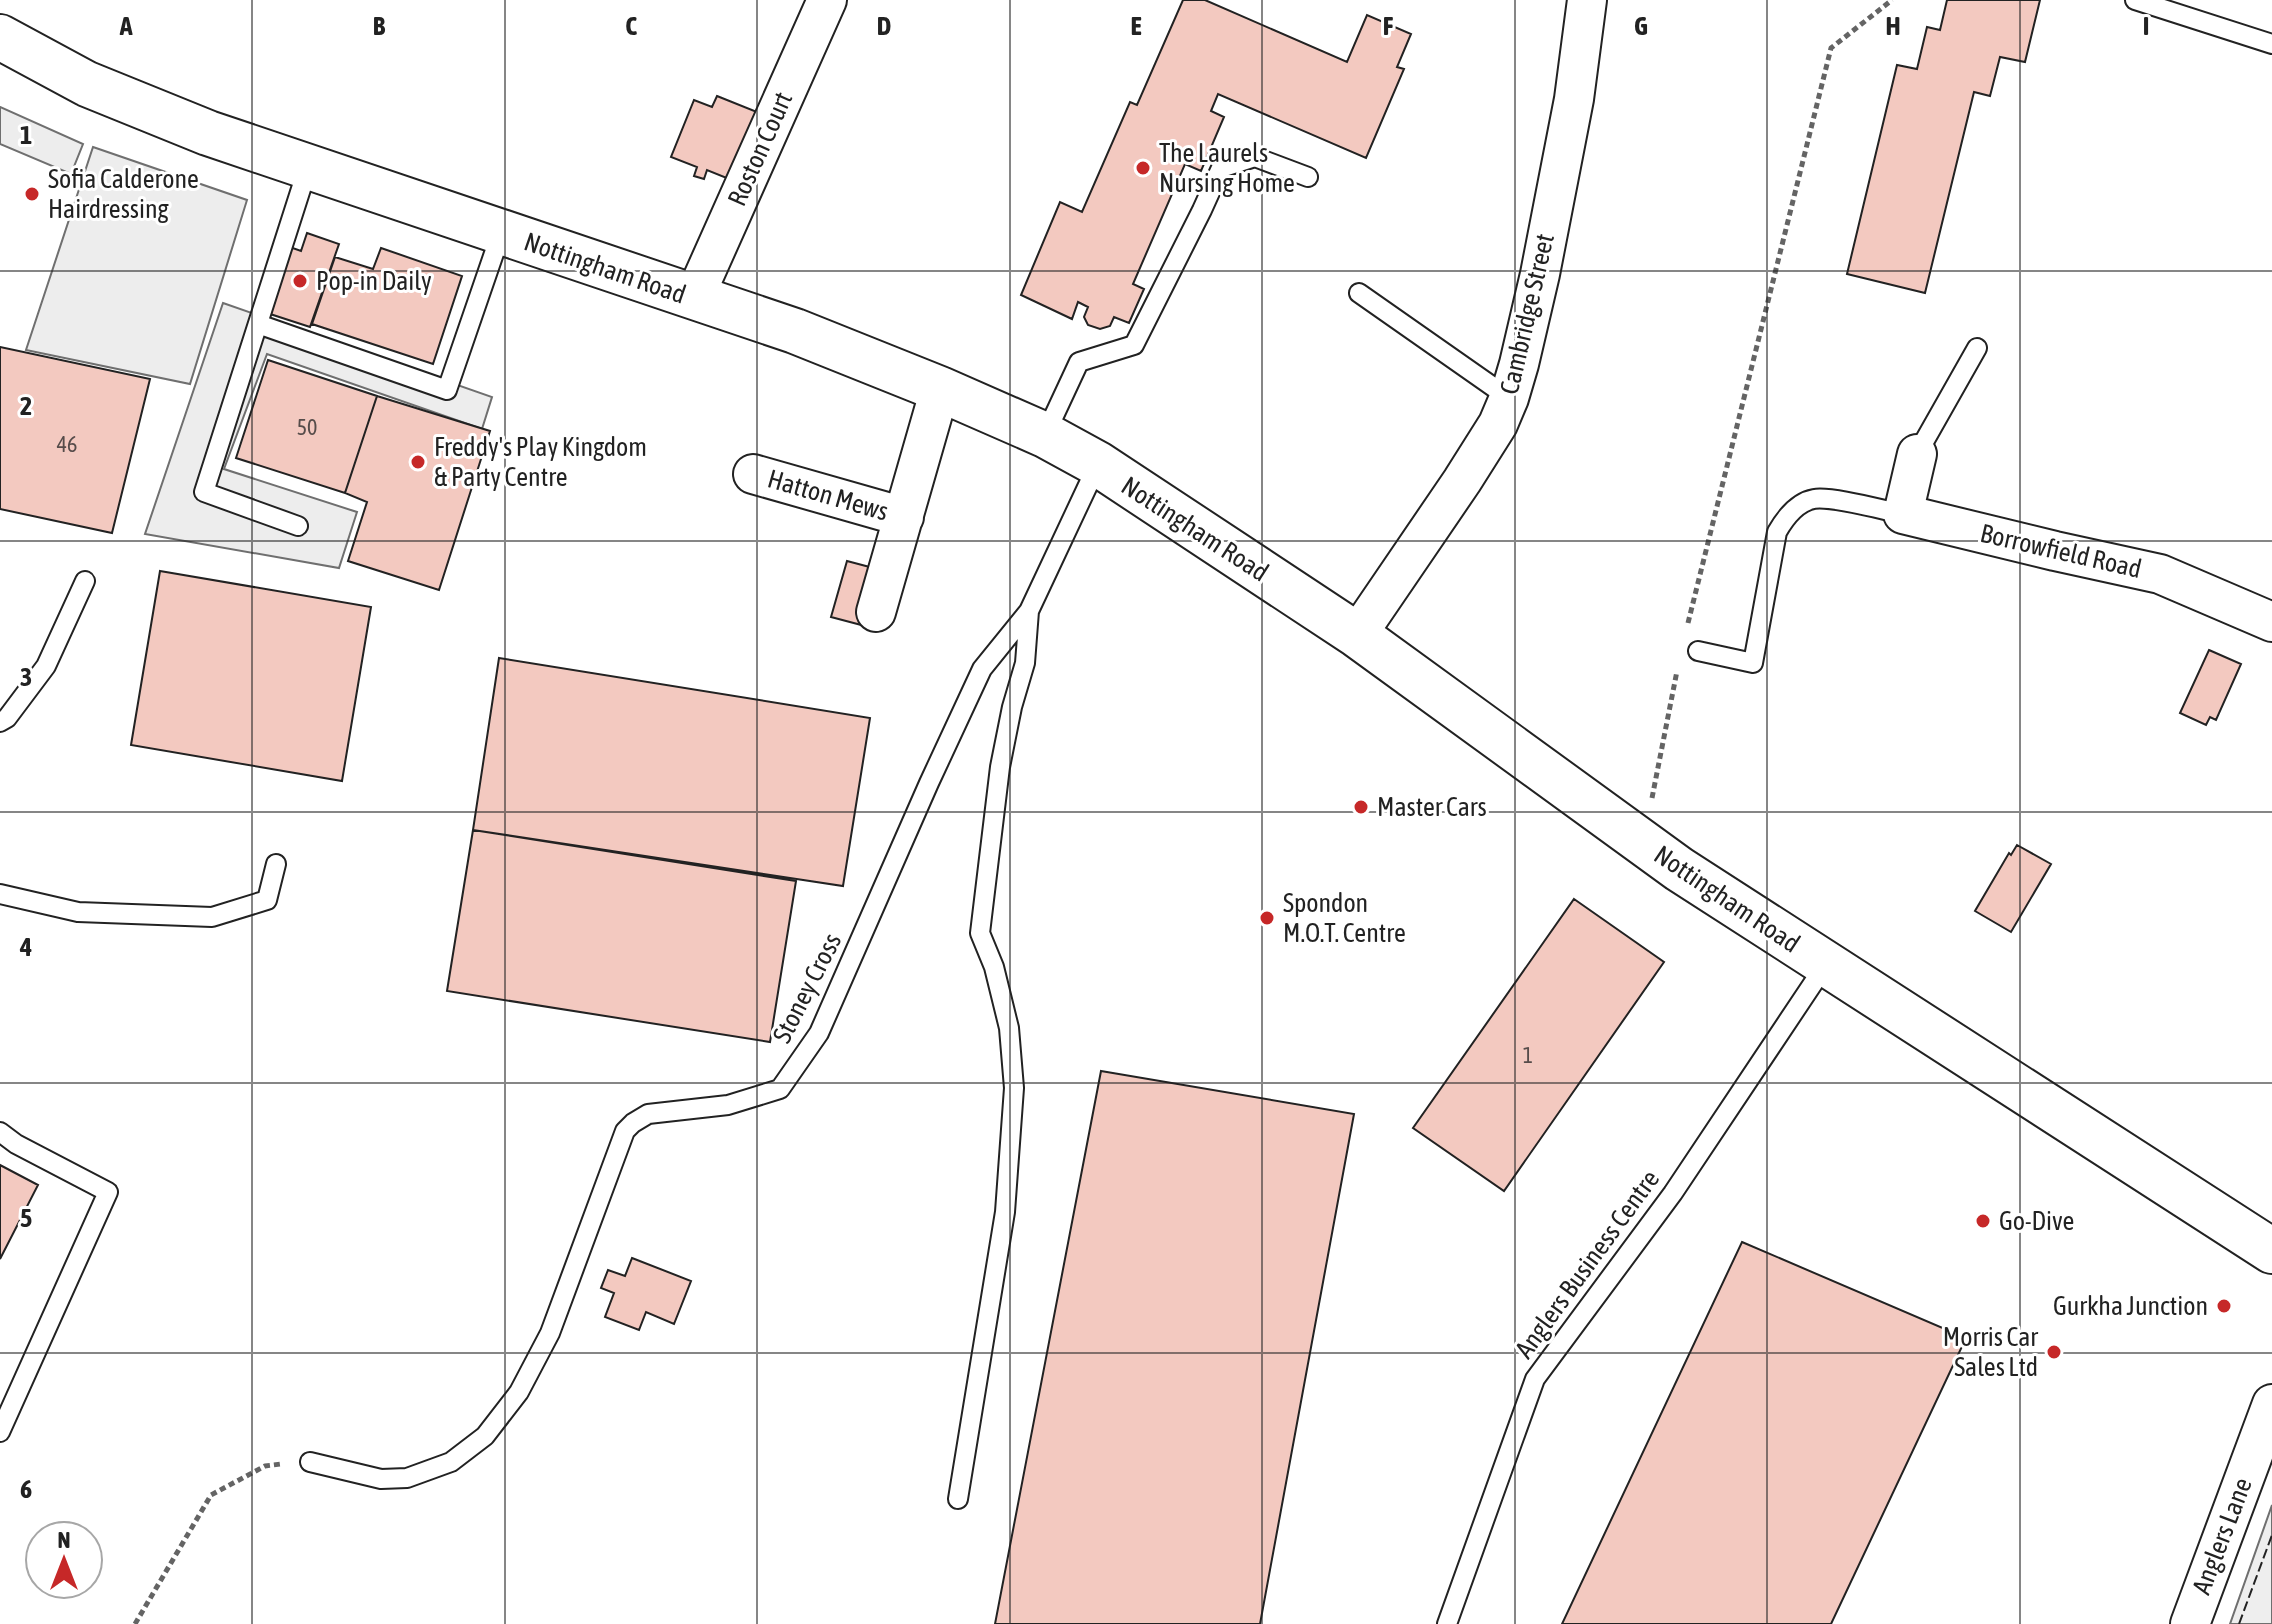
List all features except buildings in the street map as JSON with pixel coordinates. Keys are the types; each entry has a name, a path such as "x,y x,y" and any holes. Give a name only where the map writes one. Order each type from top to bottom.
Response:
{"main road":[{"name":"Nottingham Road","path":"0,37 87,84 208,133 795,331 1045,435 1098,464 1357,635 1679,869 2272,1251"}],"street":[{"name":"Roston Court","path":"694,298 827,0"},
{"name":"Cambridge Street","path":"1357,635 1462,481 1498,424 1509,398 1540,274 1574,99 1587,0"},
{"name":"Hatton Mews","path":"876,612 940,389"},
{"path":"1903,514 1917,454"},
{"name":"Hatton Mews","path":"753,474 904,517"},
{"name":"Borrowfield Road","path":"1903,514 2160,574 2272,622"},
{"name":"Anglers Lane","path":"2190,1624 2272,1404"}],"lane":[{"path":"2135,0 2272,44"},
{"path":"1045,435 1079,362 1134,345 1221,168 1255,157 1308,177"},
{"path":"298,526 204,492 308,167"},
{"path":"258,324 447,390 501,233"},
{"path":"1359,293 1509,398"},
{"path":"1917,454 1977,348"},
{"name":"Stoney Cross","path":"310,1462 381,1479 407,1478 451,1462 485,1436 519,1392 550,1333 625,1131 648,1114 728,1105 780,1089 819,1033 982,669 1029,611 1098,464"},
{"path":"1690,649 1753,663 1777,532 1786,517 1799,506 1814,499 1903,514"},
{"path":"0,722 7,718 46,666 85,581"},
{"path":"958,1499 1005,1212 1014,1088 1009,1028 994,967 980,933 1000,767 1025,663 1029,611"},
{"path":"0,894 78,912 212,917 267,900 276,864"},
{"name":"Anglers Business Centre","path":"1447,1624 1535,1379 1673,1193 1826,964"},
{"path":"0,1132 16,1144 108,1192 0,1432"}],"path":[{"path":"1643,843 1831,48 1892,0"},
{"path":"135,1624 211,1495 265,1466 310,1462"}],"shaded area":[{"path":"0,107 83,144 71,174 0,144"},
{"path":"93,147 247,200 190,384 26,350"},
{"path":"223,303 492,397 482,429 267,354 224,469 357,512 339,568 145,534"},
{"path":"2272,1505 2272,1624 2230,1624"}],"fence":[{"path":"2239,1624 2272,1535"}],"place":[{"name":"The Laurels Nursing Home","path":"1143,168"},
{"name":"Sofia Calderone Hairdressing","path":"32,194"},
{"name":"Pop-in Daily","path":"300,281"},
{"name":"Freddy's Play Kingdom & Party Centre","path":"418,462"},
{"name":"Master Cars","path":"1361,807"},
{"name":"Spondon M.O.T. Centre","path":"1267,918"},
{"name":"Go-Dive","path":"1983,1221"},
{"name":"Gurkha Junction","path":"2224,1306"},
{"name":"Morris Car Sales Ltd","path":"2054,1352"}]}
